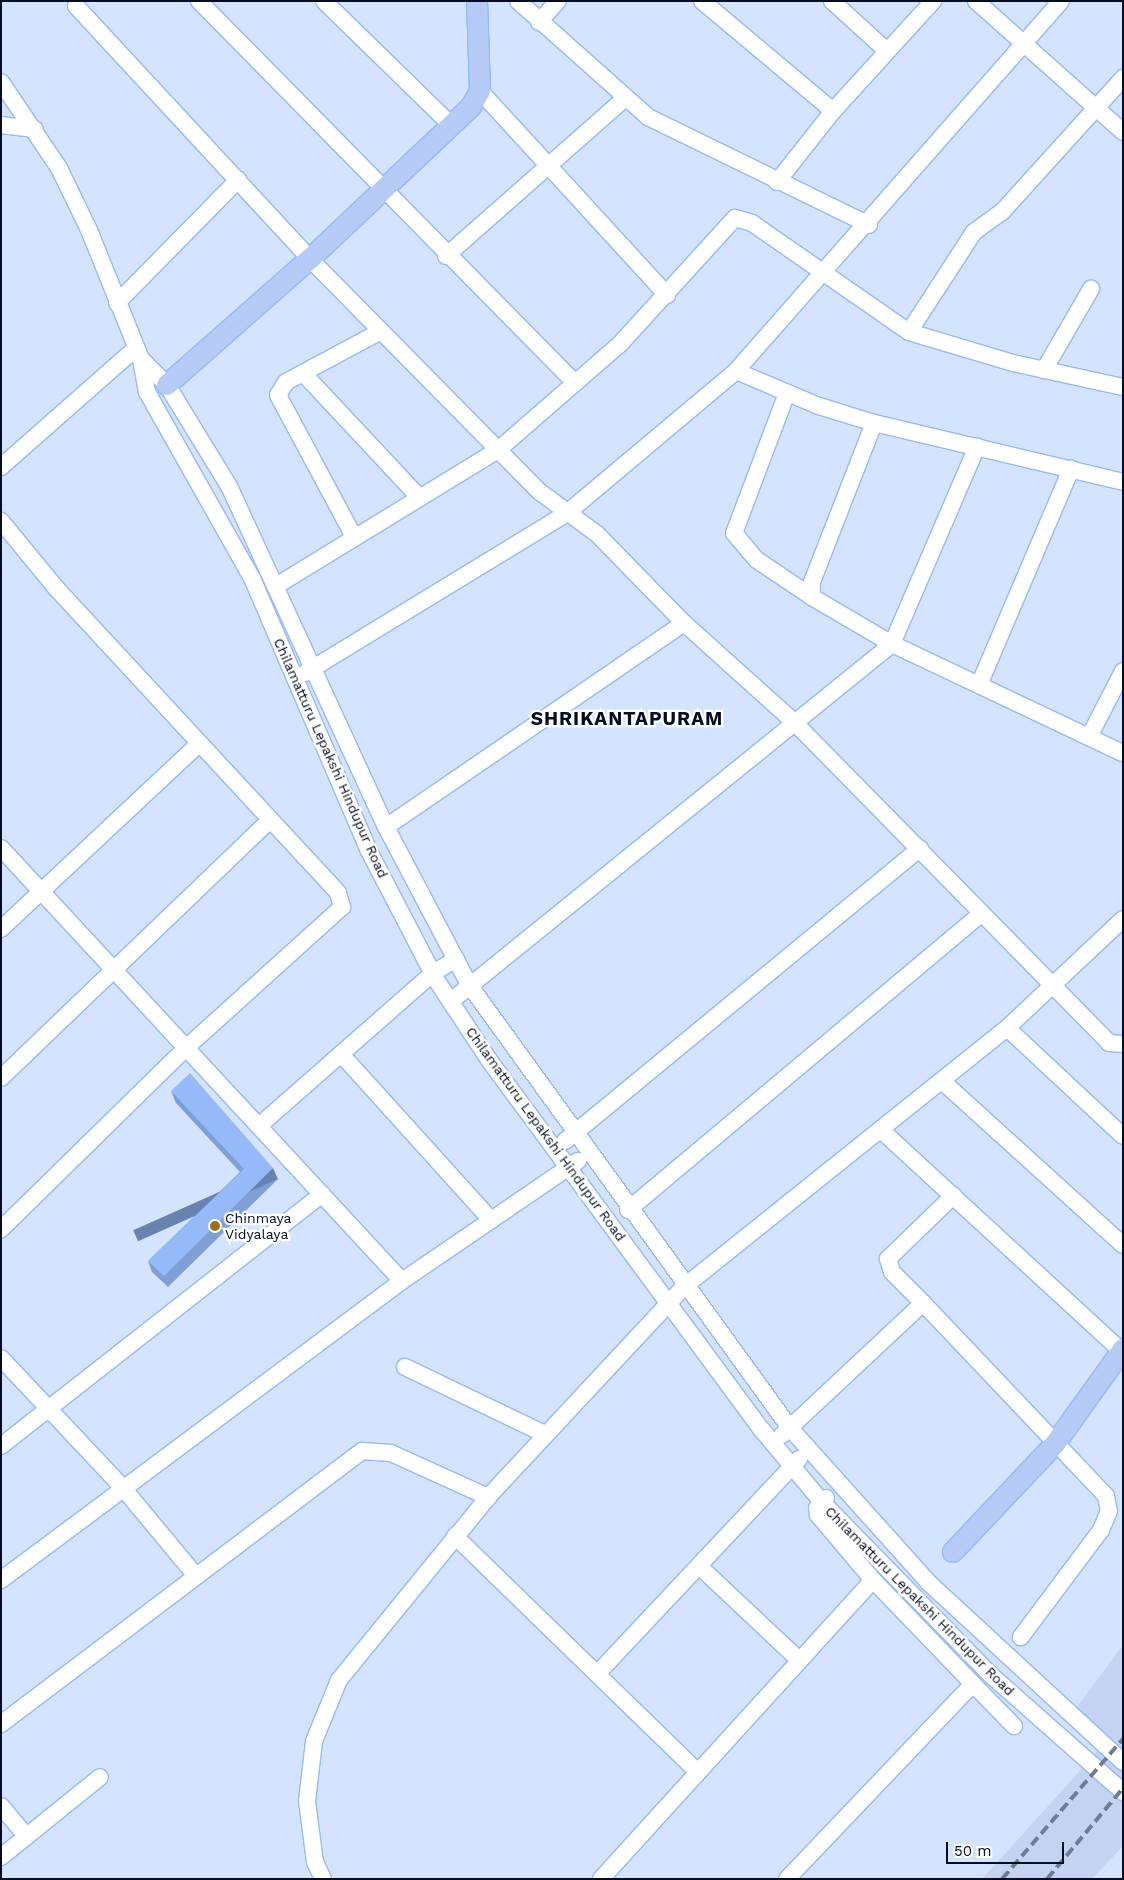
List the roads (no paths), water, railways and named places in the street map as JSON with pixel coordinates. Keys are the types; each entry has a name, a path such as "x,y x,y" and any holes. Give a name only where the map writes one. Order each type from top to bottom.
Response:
{"main road":[{"path":"167,385 310,259 452,126 480,91 477,1"},
{"path":"953,1552 1054,1444 1122,1350"}],"street":[{"path":"199,1 446,256 575,383"},
{"path":"324,1 452,126"},
{"path":"518,1 625,98 678,135 868,225"},
{"path":"539,22 558,1"},
{"path":"702,1 833,111"},
{"path":"832,1 887,51"},
{"path":"777,182 833,111 933,1"},
{"path":"976,1 1123,132"},
{"path":"294,678 314,668 567,513 736,371 822,273 868,225 1061,1"},
{"path":"76,6 310,259 498,450 567,513 597,534 684,623 795,723 920,848 1052,987 1109,1043 1123,1044"},
{"path":"909,332 974,232 1002,212 1123,78"},
{"name":"Chilamatturu Lepakshi Hindupur Road","path":"1,82 35,129 89,230 117,303 139,353 147,392 252,578 369,851 433,973 451,1001 555,1148 773,1443 822,1502 992,1676 1123,1792"},
{"path":"480,91 550,164 667,295"},
{"path":"446,256 625,98"},
{"path":"1,126 35,129"},
{"path":"117,303 238,180"},
{"path":"276,586 353,535 498,450 575,383 667,295 736,218 748,220 909,332 1044,370 1123,387"},
{"path":"1044,370 1091,289"},
{"path":"353,535 278,395 286,382 381,331"},
{"path":"1,467 139,353"},
{"name":"Chilamatturu Lepakshi Hindupur Road","path":"139,353 167,385 228,486 386,826 470,986 574,1135 790,1428 838,1484 928,1582 1123,1762"},
{"path":"736,371 788,393 874,423 1123,482"},
{"path":"303,373 418,496"},
{"path":"788,393 734,533 757,560 812,596 892,644 1123,753"},
{"path":"812,596 812,582 874,423"},
{"path":"451,1001 892,644 977,447"},
{"path":"979,685 1071,469"},
{"path":"1,521 199,744 338,893 342,907 188,1046 1,1229"},
{"path":"386,826 684,623"},
{"path":"1088,737 1123,671"},
{"path":"1,928 199,744"},
{"path":"1,1078 116,970 270,820"},
{"path":"1,848 188,1046 402,1281"},
{"path":"555,1148 574,1135 920,848"},
{"path":"628,1210 982,913"},
{"path":"323,1879 315,1862 307,1801 314,1741 339,1680 488,1496 685,1286 1007,1028 1123,920"},
{"path":"260,1125 433,973 456,959"},
{"path":"1007,1028 1123,1136"},
{"path":"341,1054 491,1220"},
{"path":"942,1081 1123,1245"},
{"path":"881,1130 1122,1350"},
{"path":"1,1580 402,1281 569,1166 588,1155"},
{"path":"1,1446 322,1194"},
{"path":"953,1196 888,1259 892,1272 1054,1444 1106,1496 1109,1511 1101,1530 1021,1637"},
{"path":"773,1443 923,1303"},
{"path":"1,1358 123,1488 196,1576"},
{"path":"405,1367 545,1434"},
{"path":"597,1674 809,1449"},
{"path":"1,1724 362,1451 391,1452 488,1496"},
{"path":"838,1484 822,1502 818,1515 873,1580 1014,1726"},
{"path":"455,1536 697,1771"},
{"path":"699,1566 798,1659"},
{"path":"601,1879 798,1659 873,1580"},
{"path":"787,1879 973,1684"},
{"path":"1,1857 100,1778"},
{"path":"1,1806 27,1837"}],"railway":[{"path":"1002,1879 1123,1739"},
{"path":"1047,1879 1123,1788"}],"place":[{"name":"Chinmaya Vidyalaya","path":"215,1226"}],"district":[{"name":"SHRIKANTAPURAM","path":"627,719"}]}
